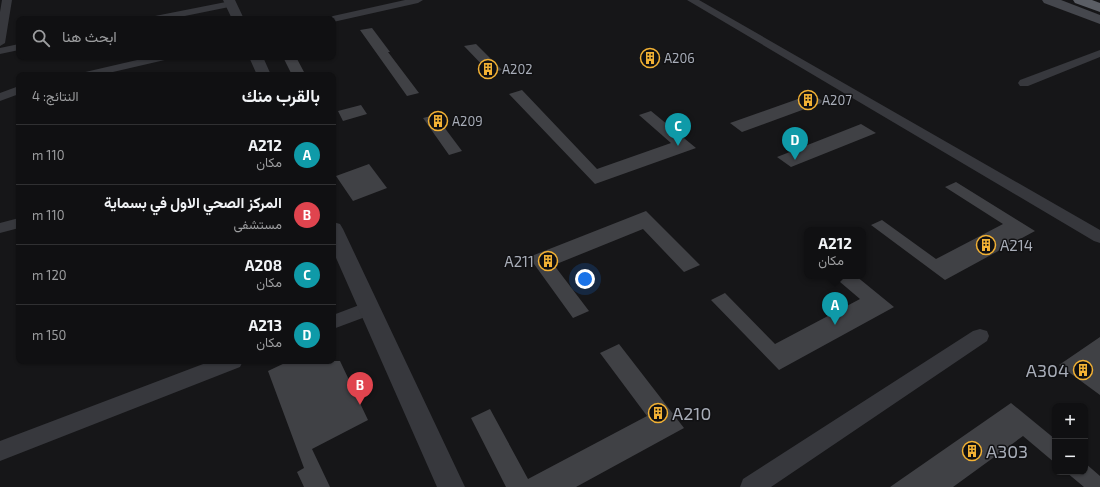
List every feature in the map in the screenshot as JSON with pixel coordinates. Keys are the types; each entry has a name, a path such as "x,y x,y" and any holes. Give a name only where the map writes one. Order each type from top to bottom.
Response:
{"highway":[{"path":"1080,0 1100,8"}],"main road":[{"path":"1049,0 1100,20"}],"street":[{"path":"0,43 7,0"},
{"path":"336,18 418,0"},
{"path":"692,0 1100,237"},
{"path":"168,16 230,2 237,16"},
{"path":"0,51 16,48"},
{"path":"1024,83 1100,53"},
{"path":"98,72 152,60"},
{"path":"257,60 263,72"},
{"path":"0,91 16,90"},
{"path":"0,97 16,91"},
{"path":"0,228 16,223"},
{"path":"336,235 452,487"},
{"path":"336,321 370,308"},
{"path":"751,487 980,336"},
{"path":"0,451 225,364"}],"building":[{"path":"372,28 419,93 407,96 360,30"},
{"path":"476,44 502,70 490,73 464,46"},
{"path":"284,60 298,60 304,72 290,72"},
{"path":"522,90 597,169 671,143 639,115 651,111 696,148 595,184 509,94"},
{"path":"812,94 824,102 742,132 730,123"},
{"path":"361,105 367,114 343,121 338,111"},
{"path":"435,115 462,151 449,155 423,118"},
{"path":"861,124 876,133 791,167 777,157"},
{"path":"369,164 387,188 353,201 336,176"},
{"name":"A214","path":"956,182 1035,231 945,280 871,225 882,220 936,259 1003,224 945,187"},
{"name":"A211","path":"646,211 700,265 684,272 643,229 554,265 589,311 573,318 529,257"},
{"path":"837,279 860,279 894,307 779,370 711,300 725,293 775,344 860,299"},
{"name":"A304","path":"1100,337 1100,395 1059,365"},
{"name":"A210","path":"619,344 684,428 576,487 506,487 471,418 490,409 528,479 647,416 600,353"},
{"path":"336,361 340,361 368,420 312,449 330,487 304,487 297,472 304,468 268,371 283,364 336,364"},
{"name":"A303","path":"1011,403 1052,437 1052,460 1023,436 953,487 890,487"},
{"name":"A303","path":"1088,466 1100,476 1100,487 1084,487 1070,475 1088,475"}],"place":[{"name":"A206","path":"650,58"},
{"name":"A202","path":"488,69"},
{"name":"A207","path":"808,100"},
{"name":"A209","path":"438,121"},
{"name":"A208","path":"678,146"},
{"name":"A213","path":"795,160"},
{"name":"A214","path":"986,245"},
{"name":"A211","path":"548,261"},
{"name":"A212","path":"835,325"},
{"name":"A304","path":"1083,370"},
{"name":"المركز الصحي الاول في بسماية","path":"360,405"},
{"name":"A210","path":"658,413"},
{"name":"A303","path":"972,451"}]}
